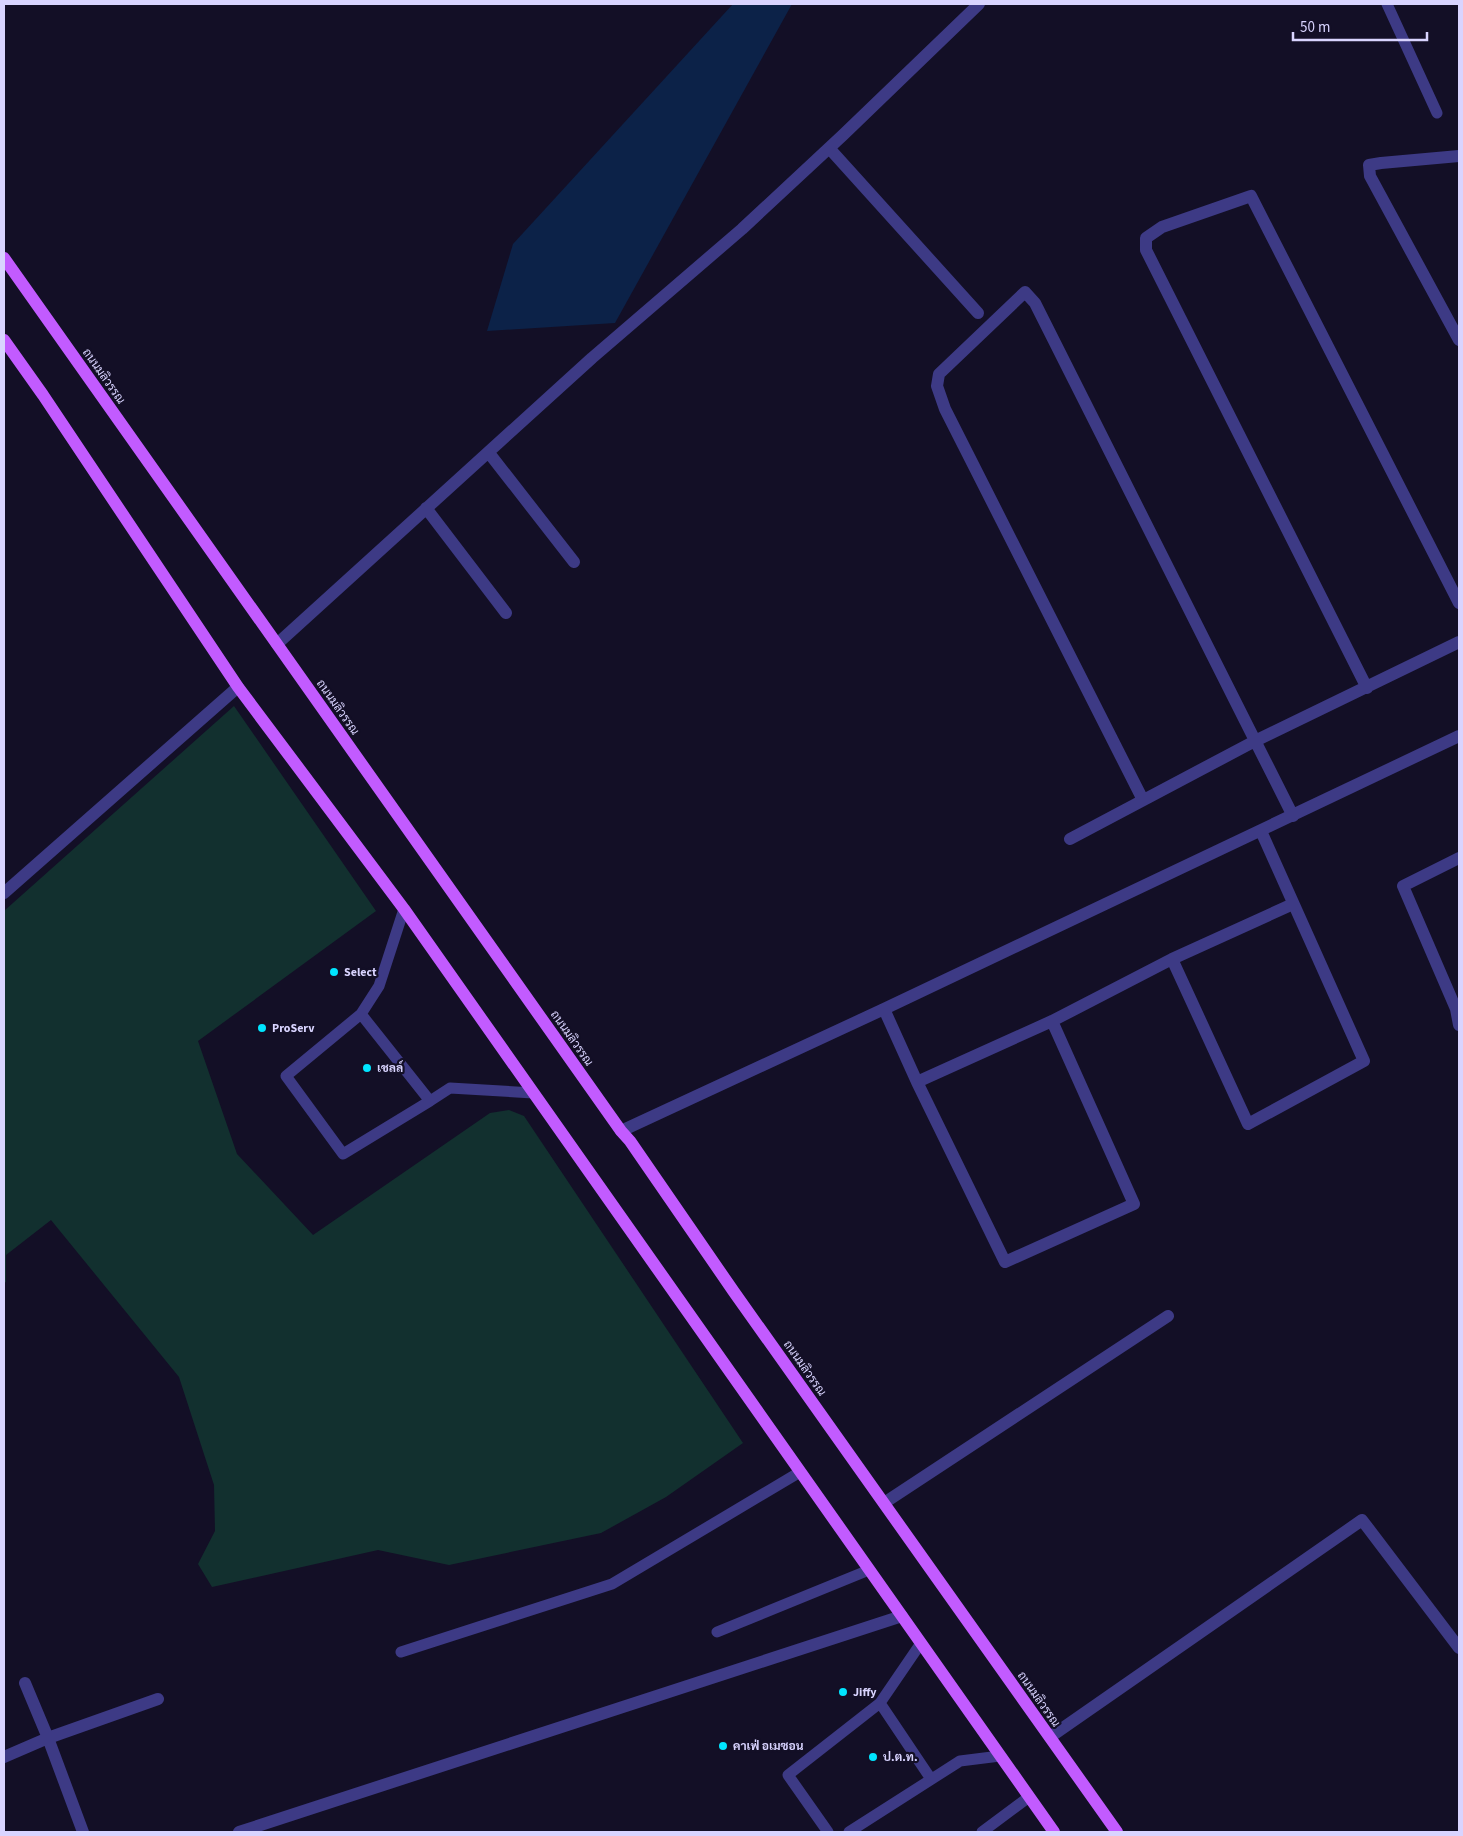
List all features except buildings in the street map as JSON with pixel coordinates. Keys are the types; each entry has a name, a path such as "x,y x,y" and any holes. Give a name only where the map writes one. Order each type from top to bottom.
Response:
{"main road":[{"name":"ถนนมลิวรรณ","path":"4,258 1117,1832"},
{"path":"4,340 238,687 404,909 1054,1832"}],"street":[{"path":"276,644 592,358 742,229 979,4"},
{"path":"828,148 978,312"},
{"path":"1459,156 1381,163 1369,166 1370,176 1459,340"},
{"path":"1367,688 1146,250 1146,238 1162,226 1251,196 1459,603"},
{"path":"1143,800 945,409 937,386 939,374 1025,292 1035,303 1293,816"},
{"path":"489,453 574,562"},
{"path":"426,508 506,613"},
{"path":"1070,839 1255,741 1459,642"},
{"path":"4,892 238,687"},
{"path":"621,1131 1260,832 1459,736"},
{"path":"1172,959 1248,1124 1364,1061 1260,832"},
{"path":"1459,858 1402,886 1456,1009 1459,1025"},
{"path":"917,1082 1052,1021 1172,959 1293,904"},
{"path":"884,1009 917,1082 1005,1262 1134,1204 1052,1021"},
{"path":"884,1503 1168,1316"},
{"path":"1050,1737 1362,1520 1459,1648"},
{"path":"239,1832 902,1616"},
{"path":"25,1683 83,1832"},
{"path":"4,1757 48,1738 158,1699"}],"lane":[{"path":"1387,4 1437,113"},
{"path":"404,909 379,986 361,1014 286,1076 343,1154 450,1088 533,1093"},
{"path":"361,1014 430,1101"},
{"path":"400,1652 612,1584 800,1472"},
{"path":"717,1632 869,1570"},
{"path":"828,1832 788,1775 880,1703 921,1643"},
{"path":"880,1703 931,1778"},
{"path":"849,1832 960,1761 1000,1756"},
{"path":"982,1832 1029,1797"}],"green space":[{"path":"234,706 376,911 198,1041 237,1154 313,1235 490,1113 509,1110 524,1116 743,1443 666,1497 601,1533 449,1565 378,1550 212,1587 198,1564 215,1531 214,1485 179,1377 51,1220 6,1255 6,1282 4,1283 4,911"}],"water":[{"path":"733,4 792,4 615,323 487,331 513,244"}],"place":[{"name":"Select","path":"334,972"},
{"name":"ProServ","path":"262,1028"},
{"name":"เชลล์","path":"367,1068"},
{"name":"Jiffy","path":"843,1692"},
{"name":"คาเฟ่ อเมซอน","path":"723,1746"},
{"name":"ป.ต.ท.","path":"873,1757"}]}
